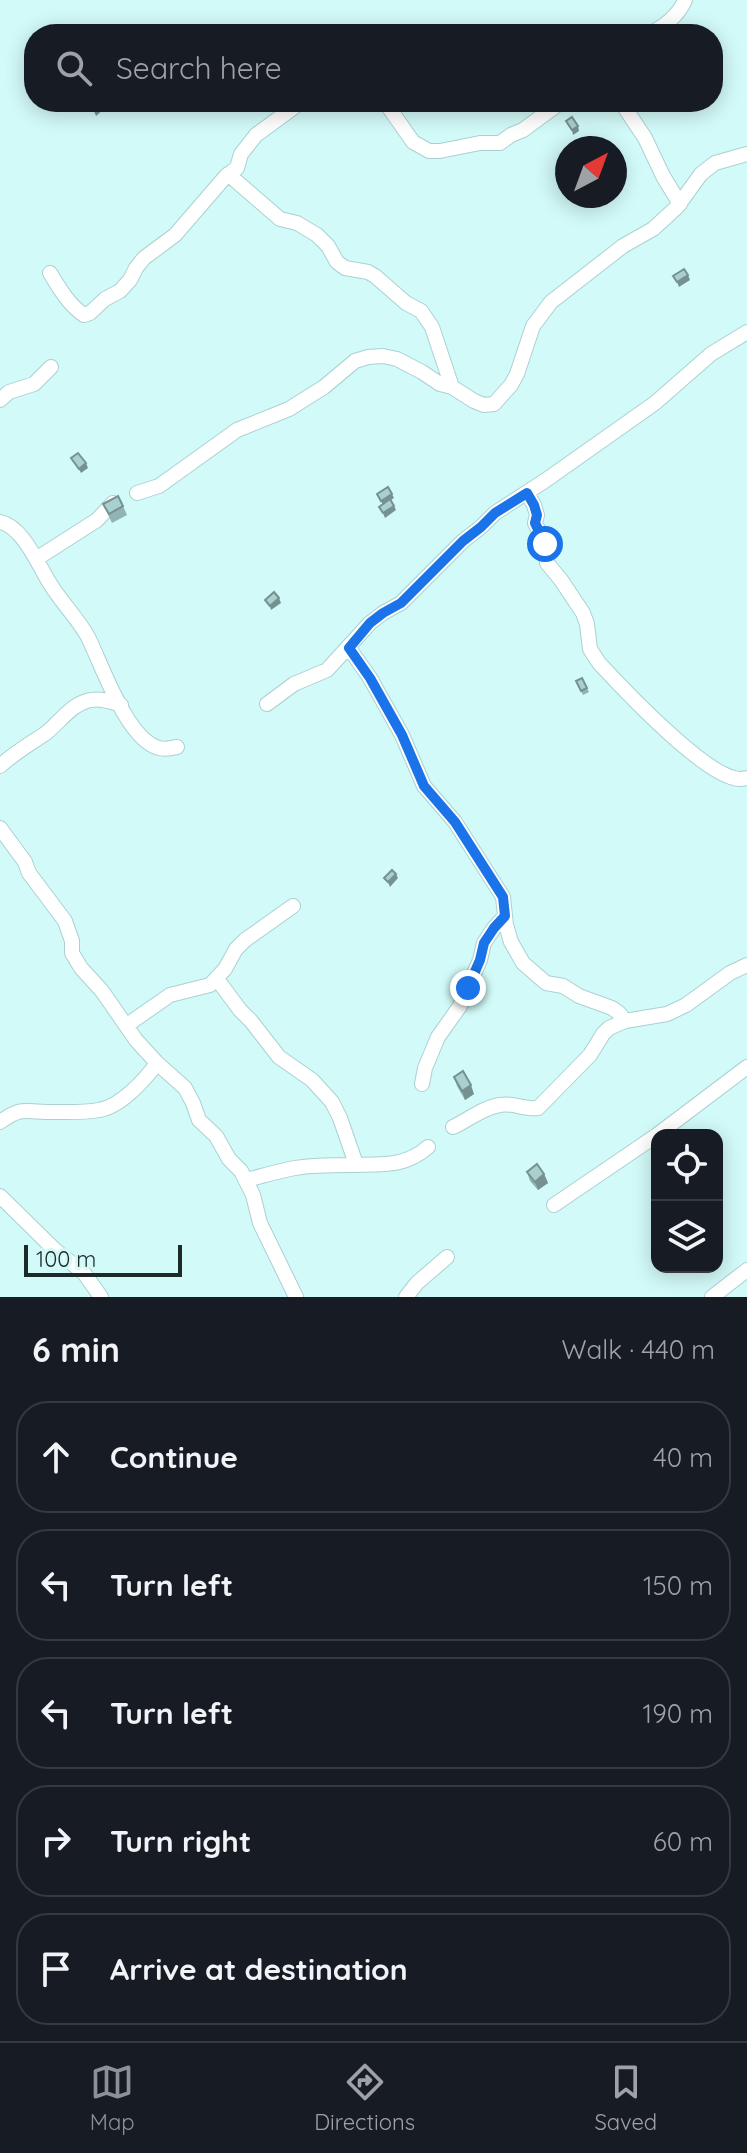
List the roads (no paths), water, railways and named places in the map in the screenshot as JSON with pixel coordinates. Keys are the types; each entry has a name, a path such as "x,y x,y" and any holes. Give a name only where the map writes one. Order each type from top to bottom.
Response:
{"street":[{"path":"665,24 685,0"},
{"path":"50,273 80,313 90,313 105,299 120,291 144,258 175,235 228,174 237,168 240,155 257,134 287,112"},
{"path":"392,112 413,142 429,151 440,151 480,143 500,143 547,112"},
{"path":"628,112 680,204"},
{"path":"137,493 159,486 237,430 289,409 324,387 355,361 368,357 397,359 484,405 494,404 511,385 533,326 551,302 623,246 653,229 680,204 701,174 715,163 747,154"},
{"path":"228,174 280,219 297,223 317,235 345,268 368,272 406,303 421,311 432,327 452,387"},
{"path":"267,704 294,684 327,670 370,623 401,603 495,513 655,403 711,354 747,332"},
{"path":"0,400 9,392 34,384 51,367"},
{"path":"527,493 537,515 535,523 545,544 547,563 583,613 590,649 599,663 693,753 728,776 747,778"},
{"path":"36,559 85,529 113,503"},
{"path":"0,522 14,528 88,637 105,677 141,738 157,748 177,747"},
{"path":"349,648 402,735 424,786 455,822 503,897 506,925 515,952 546,983 563,986 579,996 612,1008 625,1021"},
{"path":"0,766 78,705 88,700 102,700 121,705"},
{"path":"0,828 65,921 72,941 72,953 81,968 136,1040 185,1088 199,1120 216,1136 226,1155 241,1171 253,1195 260,1223 296,1297"},
{"path":"127,1025 170,995 210,985 245,940 293,906"},
{"path":"422,1084 438,1037 460,1006 484,943 505,916"},
{"path":"453,1127 500,1104 538,1108 590,1055 609,1028 625,1021 667,1014 747,965"},
{"path":"217,979 279,1057 312,1080 332,1102 356,1164"},
{"path":"0,1122 12,1113 28,1110 101,1110 132,1091 157,1063"},
{"path":"665,1129 747,1067"},
{"path":"554,1205 651,1139"},
{"path":"246,1180 294,1168 356,1164 372,1166 399,1162 417,1157 428,1147"},
{"path":"0,1196 55,1250 84,1273 101,1297"},
{"path":"406,1297 447,1257"},
{"path":"712,1297 747,1270"}]}
